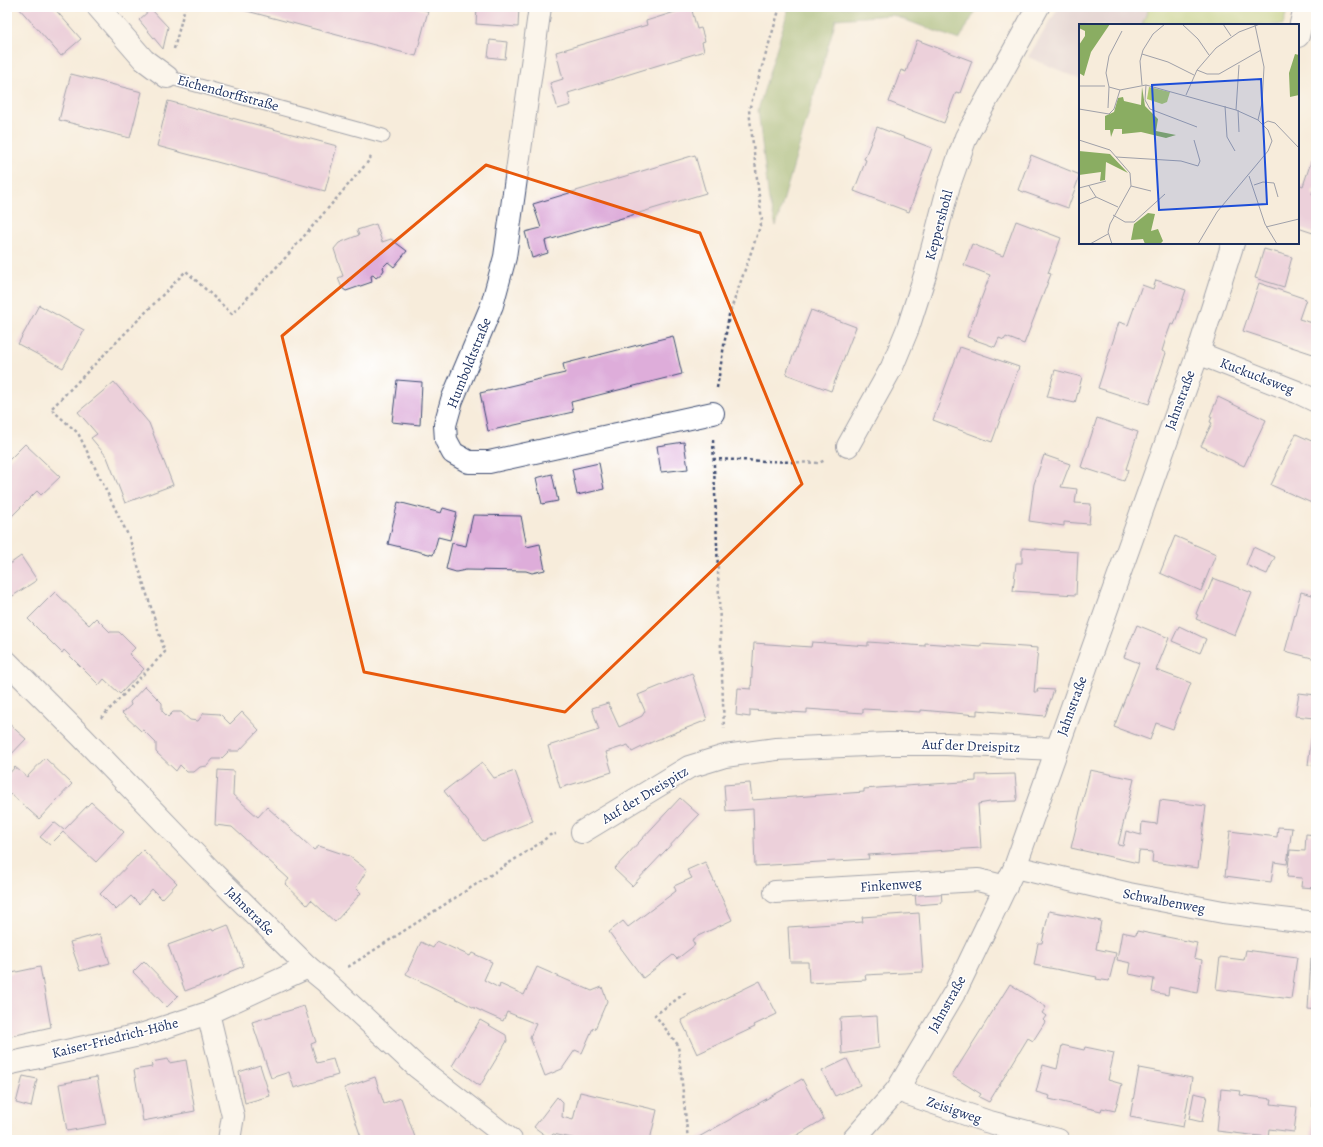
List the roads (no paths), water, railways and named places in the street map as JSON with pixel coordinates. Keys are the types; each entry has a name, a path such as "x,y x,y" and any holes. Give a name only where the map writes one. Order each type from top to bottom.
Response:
{"street":[{"name":"Eichendorffstraße","path":"98,7 144,60 167,77"},
{"name":"Humboldtstraße","path":"540,7 506,257 492,305 452,400 445,425 446,440 453,453 469,462 489,462 713,413"},
{"name":"Keppershohl","path":"848,446 892,367 908,328 926,272 949,185 966,137 1038,7"},
{"path":"1299,32 1305,7"},
{"name":"Jahnstraße","path":"853,1140 897,1090 956,990 1015,867 1198,353 1233,244"},
{"name":"Kuckucksweg","path":"1198,353 1316,401"},
{"name":"Jahnstraße","path":"7,662 82,737 213,874 308,967 416,1066 511,1140"},
{"name":"Auf der Dreispitz","path":"582,832 689,767 726,756 776,749 888,744 946,744 1056,749"},
{"name":"Schwalbenweg","path":"1015,867 1137,896 1223,912 1316,923"},
{"name":"Finkenweg","path":"775,892 978,880 1006,887"},
{"name":"Kaiser-Friedrich-Höhe","path":"7,1064 144,1034 208,1013 308,967"},
{"path":"208,1013 233,1116 229,1140"},
{"name":"Zeisigweg","path":"897,1090 986,1121 1058,1140"}],"lane":[{"name":"Eichendorffstraße","path":"167,77 383,136"}]}
